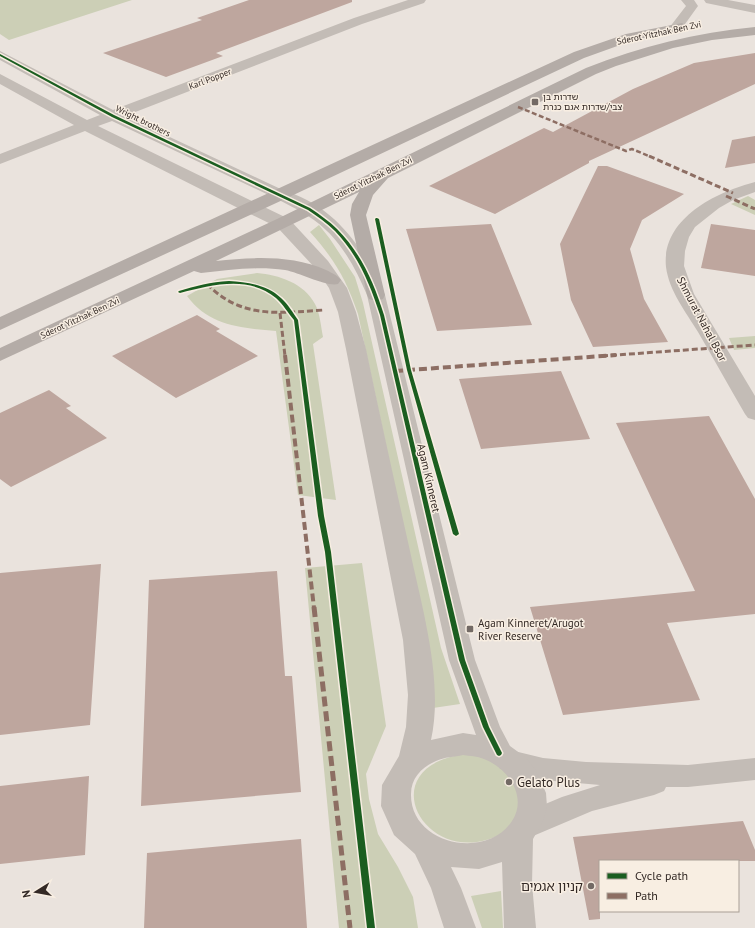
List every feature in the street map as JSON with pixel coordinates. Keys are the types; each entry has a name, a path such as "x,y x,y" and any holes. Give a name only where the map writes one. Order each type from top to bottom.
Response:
{"main road":[{"path":"731,20 755,17"},
{"name":"Sderot Yitzhak Ben Zvi","path":"0,324 281,195 579,55 631,37 696,24"},
{"name":"Sderot Yitzhak Ben Zvi","path":"0,355 283,223 569,82 620,59 674,42 704,36 755,31"},
{"path":"376,295 358,215 360,204 368,189 385,172"},
{"path":"180,271 230,264 277,263 315,270 332,280"}],"street":[{"name":"Karl Popper","path":"0,159 358,21 420,0"},
{"path":"675,28 679,19 691,10 692,6 687,0"},
{"path":"710,0 755,8"},
{"name":"Wright brothers","path":"0,55 113,116 281,195"},
{"path":"0,78 86,126 283,223 299,238 338,288 347,312 356,349 416,640 421,695 420,727 413,758"},
{"name":"Shmurat Nahal Bsor","path":"755,187 733,193 702,212 680,239 675,253 675,268 681,285 755,414"},
{"name":"Agam Kinneret","path":"281,195 309,209 326,220 347,243 370,280 376,295 460,654 486,727 504,757"},
{"path":"688,776 604,794 552,813 522,832 502,849 481,856 457,856 426,846 415,839 402,823 394,805 395,787 403,770 413,758 430,749 451,744 480,746 504,757 544,769 586,773 688,776 755,770"},
{"path":"504,757 515,765 527,780 533,797 532,812 522,832 517,884 520,928"},
{"path":"426,846 446,888 460,928"}],"green space":[{"path":"0,0 132,0 9,40 0,34"},
{"path":"748,196 755,200 755,215 731,204"},
{"path":"319,225 355,277 363,303 441,648 460,704 433,708 398,502 358,314 349,290 339,270 310,232"},
{"path":"257,273 282,278 298,285 310,297 318,312 323,337 313,344 336,500 298,495 276,331 238,327 227,324 205,314 187,296 217,279"},
{"path":"755,336 755,348 734,350 729,338"},
{"path":"362,563 386,726 366,774 369,799 378,834 398,867 413,897 418,928 339,928 305,568"},
{"path":"465,754 483,756 512,774 522,802 510,827 505,832 486,840 462,842 442,836 426,824 416,809 414,791 420,775 437,762"},
{"path":"501,891 503,928 482,928 471,896"}],"building":[{"path":"249,0 352,0 352,2 216,53 223,56 166,77 103,53 202,20 197,18"},
{"path":"755,53 755,84 589,161 589,163 495,214 429,186 544,128 553,132 633,89 694,63"},
{"path":"755,136 755,163 725,168 732,140"},
{"path":"598,166 607,166 684,194 642,220 630,249 644,299 668,342 593,347 571,300 560,244"},
{"path":"491,224 532,325 437,331 406,229"},
{"path":"711,224 755,230 755,276 701,268"},
{"path":"197,315 220,329 216,331 258,356 176,398 112,356"},
{"path":"561,371 590,439 481,449 459,379"},
{"path":"49,390 71,406 66,408 107,438 11,487 0,479 0,413"},
{"path":"709,416 755,499 755,614 667,623 700,700 563,715 530,607 695,591 616,423"},
{"path":"101,564 90,725 0,735 0,573"},
{"path":"277,571 285,676 292,676 301,792 141,806 149,580"},
{"path":"89,776 85,855 0,864 0,786"},
{"name":"קניון אגמים","path":"743,821 755,850 755,861 599,860 600,919 589,920 573,837"},
{"path":"301,839 307,928 144,928 147,853"}],"marked path":[{"path":"518,107 626,151 632,149 733,193"},
{"path":"726,196 755,209"},
{"path":"207,284 218,296 231,304 246,309 277,312 324,310"},
{"path":"280,313 350,928"},
{"path":"395,371 755,345"}],"cycle path":[{"path":"0,55 113,116 309,209 323,218 335,229 356,254 371,284 382,315 462,660 486,727 499,753"},
{"path":"377,219 409,370 456,534"},
{"path":"180,292 216,283 229,282 253,285 265,289 279,298 296,320 321,516 328,552 371,928"}],"place":[{"name":"שדרות בן צבי/שדרות אגם כנרת","path":"535,102"},
{"name":"Agam Kinneret/Arugot River Reserve","path":"470,629"},
{"name":"Gelato Plus","path":"509,782"},
{"name":"קניון אגמים","path":"591,886"}]}
